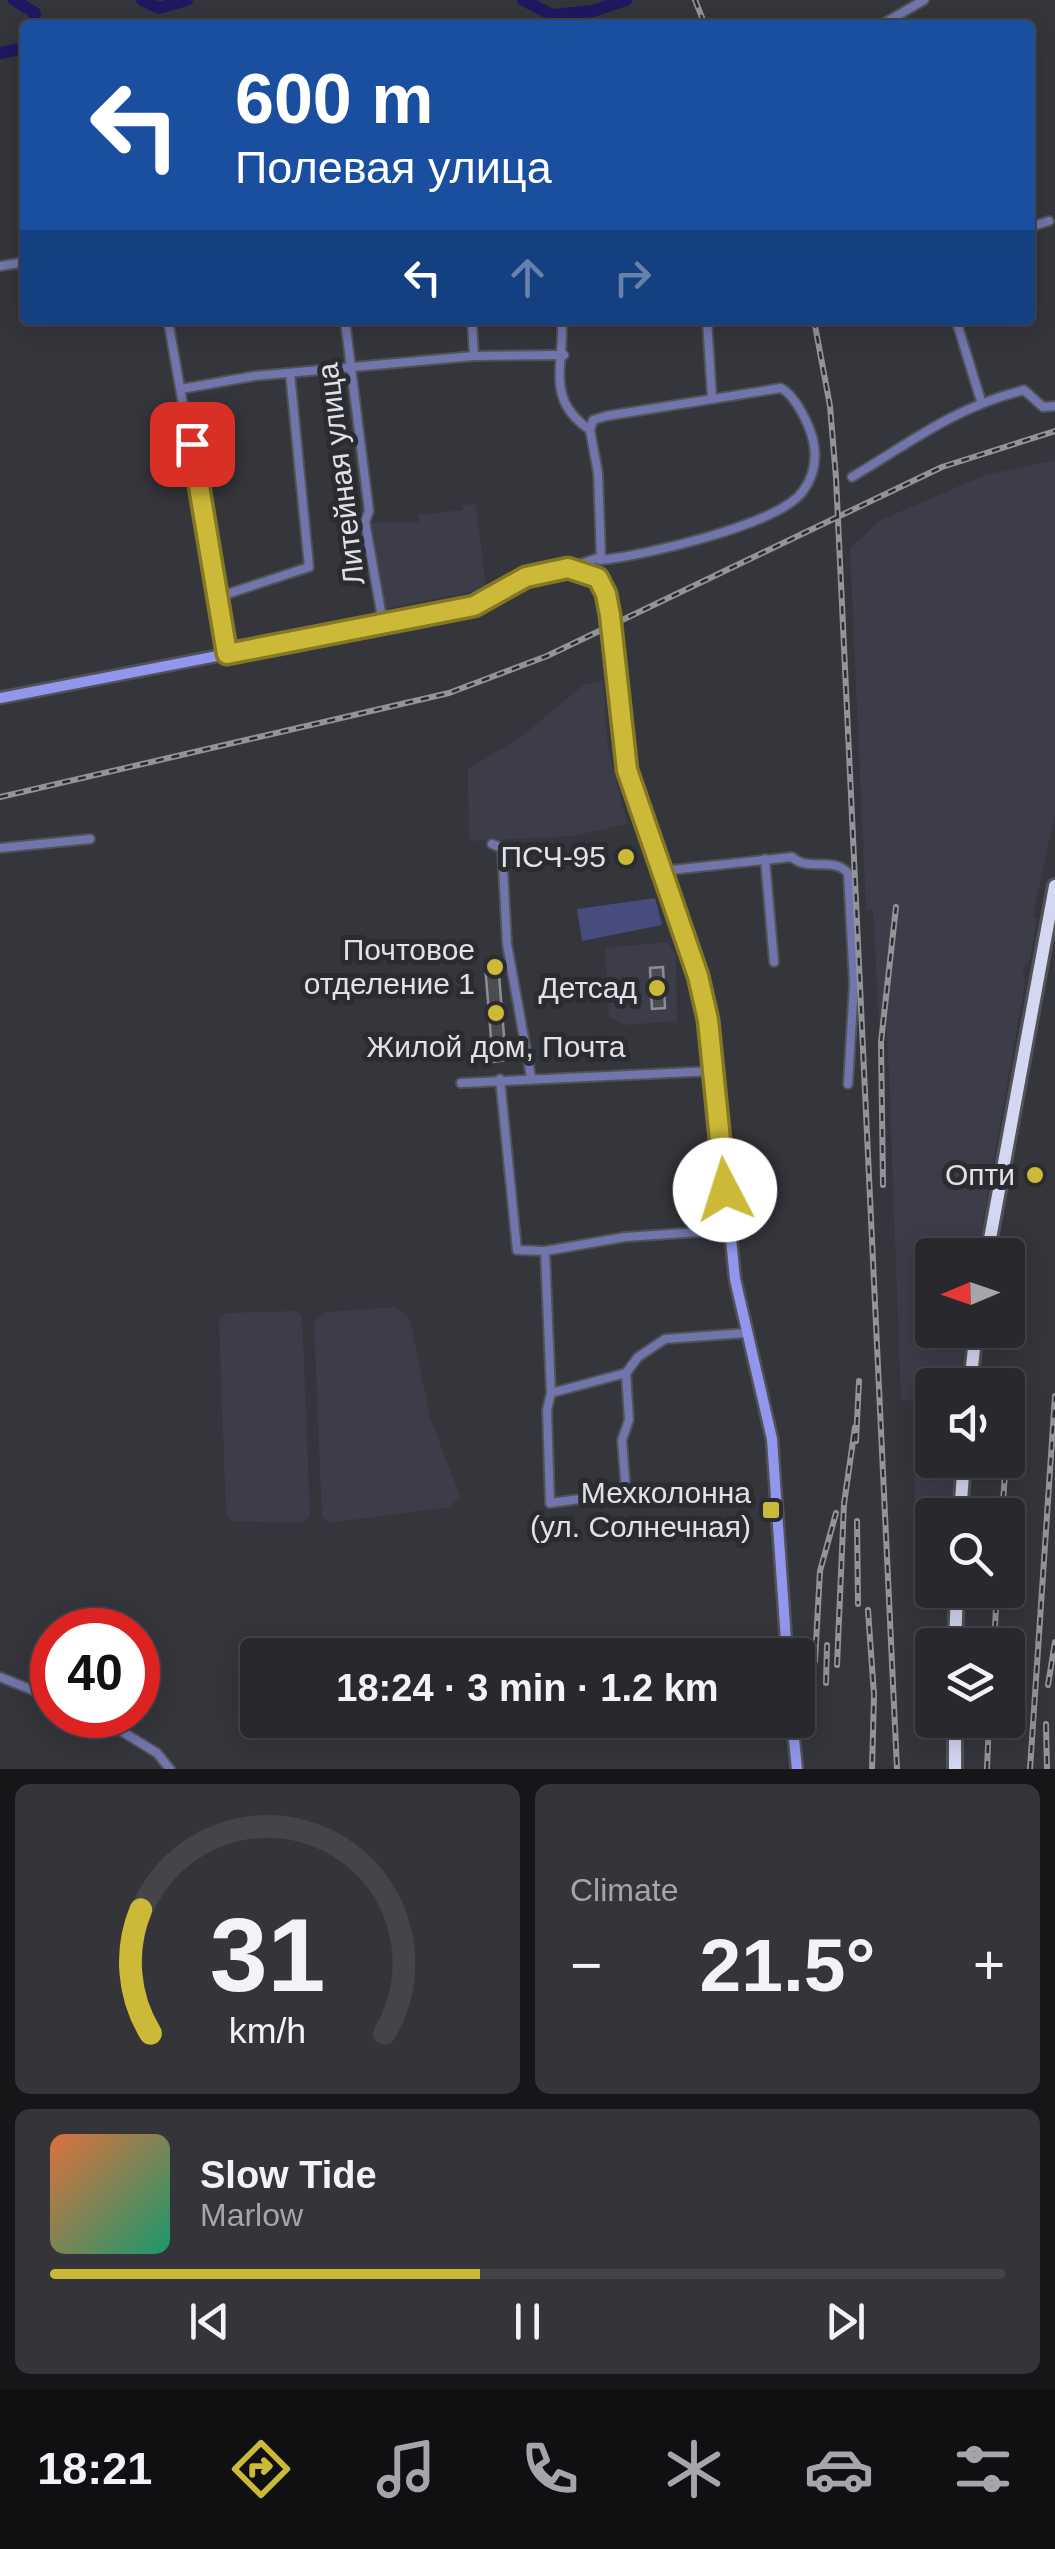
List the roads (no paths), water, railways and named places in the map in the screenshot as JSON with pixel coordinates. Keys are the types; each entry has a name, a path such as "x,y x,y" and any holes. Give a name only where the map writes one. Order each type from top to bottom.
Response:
{"highway":[{"path":"990,1238 1055,886"},
{"path":"955,1738 955,1769"}],"street":[{"path":"890,20 924,0"},
{"path":"1035,225 1049,221"},
{"path":"169,325 227,654"},
{"name":"Литейная улица","path":"346,325 369,511 365,522 384,623"},
{"path":"472,325 474,356"},
{"path":"562,325 563,404 570,415 590,430"},
{"path":"707,325 712,398"},
{"path":"958,325 981,402"},
{"path":"181,389 290,373 474,356 564,356"},
{"path":"218,597 309,567 290,373"},
{"path":"0,698 474,606 526,577 704,540 755,521 798,497 816,462 812,435 786,390 773,388 593,420 590,430 598,473 600,560"},
{"path":"852,476 884,460 934,423 981,402 1024,390 1043,408 1055,406"},
{"path":"568,568 593,574 606,594 627,770 698,976 708,1020 729,1230 746,1333 772,1439 786,1638"},
{"path":"0,848 90,839"},
{"path":"492,844 502,848 507,944 531,1077"},
{"path":"662,871 792,857 802,864 838,864 848,873 854,984 848,1084"},
{"path":"765,860 774,962"},
{"path":"461,1082 714,1070"},
{"path":"500,1079 517,1250 545,1251 625,1237 729,1230"},
{"path":"545,1251 551,1393 547,1410 550,1503 626,1493 622,1440 629,1420 626,1372"},
{"path":"551,1393 626,1372 638,1357 665,1339 746,1333"},
{"path":"0,1677 30,1689"},
{"path":"133,1738 157,1753 170,1769"},
{"path":"793,1738 796,1769"}],"waterway":[{"path":"14,0 35,13 34,20"},
{"path":"142,0 159,8 187,0"},
{"path":"523,0 552,15 593,11 626,0"},
{"path":"0,53 20,49"}],"railway":[{"path":"695,0 703,20"},
{"path":"815,325 830,406 836,478 897,1769"},
{"path":"0,797 449,693 547,656 942,467 1055,431"},
{"path":"883,1185 881,1042 896,907"},
{"path":"856,1441 859,1381"},
{"path":"1030,1769 1055,1396"},
{"path":"837,1665 844,1504 855,1427"},
{"path":"1003,1498 1005,1478"},
{"path":"815,1661 820,1571 836,1513"},
{"path":"857,1521 858,1604"},
{"path":"995,1628 996,1608"},
{"path":"868,1610 874,1695 872,1769"},
{"path":"1048,1685 1055,1642"},
{"path":"826,1683 827,1645"},
{"path":"1046,1724 1047,1769"},
{"path":"987,1769 988,1738"}],"place":[{"name":"ПСЧ-95","path":"626,857"},
{"name":"Почтовое отделение 1","path":"495,967"},
{"name":"Детсад","path":"657,988"},
{"name":"Жилой дом, Почта","path":"496,1013"},
{"name":"Опти","path":"1035,1175"},
{"name":"Мехколонна (ул. Солнечная)","path":"771,1510"}]}
